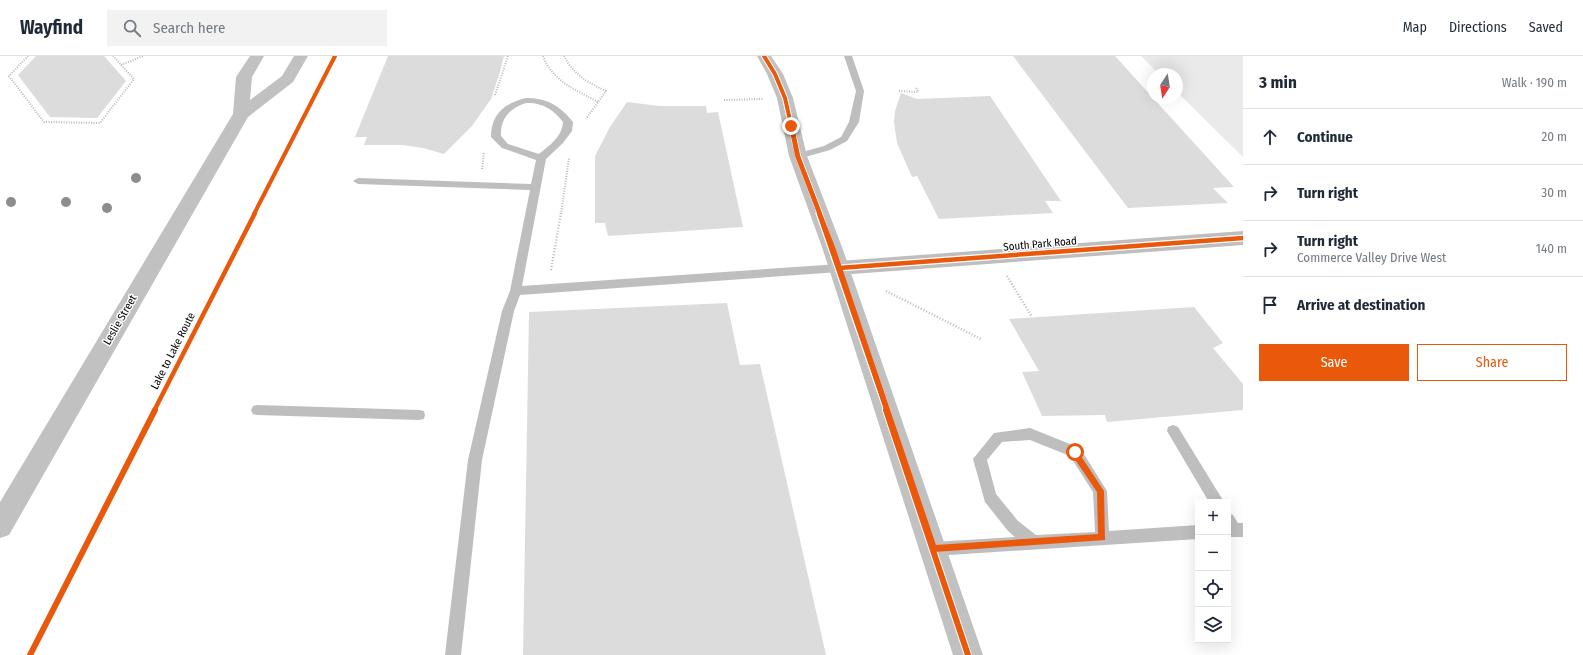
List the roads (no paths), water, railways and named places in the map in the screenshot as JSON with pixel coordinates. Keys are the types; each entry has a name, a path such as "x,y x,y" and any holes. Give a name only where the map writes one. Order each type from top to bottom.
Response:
{"main road":[{"name":"Leslie Street","path":"241,114 244,78 257,56"},
{"name":"Leslie Street","path":"0,526 241,114 288,80 301,56"},
{"path":"764,56 775,74 785,98 798,156 839,268 934,548 968,655"}],"street":[{"name":"South Park Road","path":"839,268 1243,238"}],"lane":[{"path":"798,156 827,148 844,139 854,122 860,91 848,56"},
{"path":"453,655 475,460 508,311 516,291 541,158 560,141 566,131 568,122 563,115 547,104 531,100 519,102 502,114 496,126 496,137 505,146 541,158"},
{"path":"358,181 535,187"},
{"path":"516,291 839,268"},
{"path":"257,410 419,415"},
{"path":"1173,431 1215,499"},
{"path":"1033,542 1013,526 990,496 980,459 999,437 1030,434 1075,452 1100,491 1102,538"},
{"path":"934,548 1195,532"}]}
